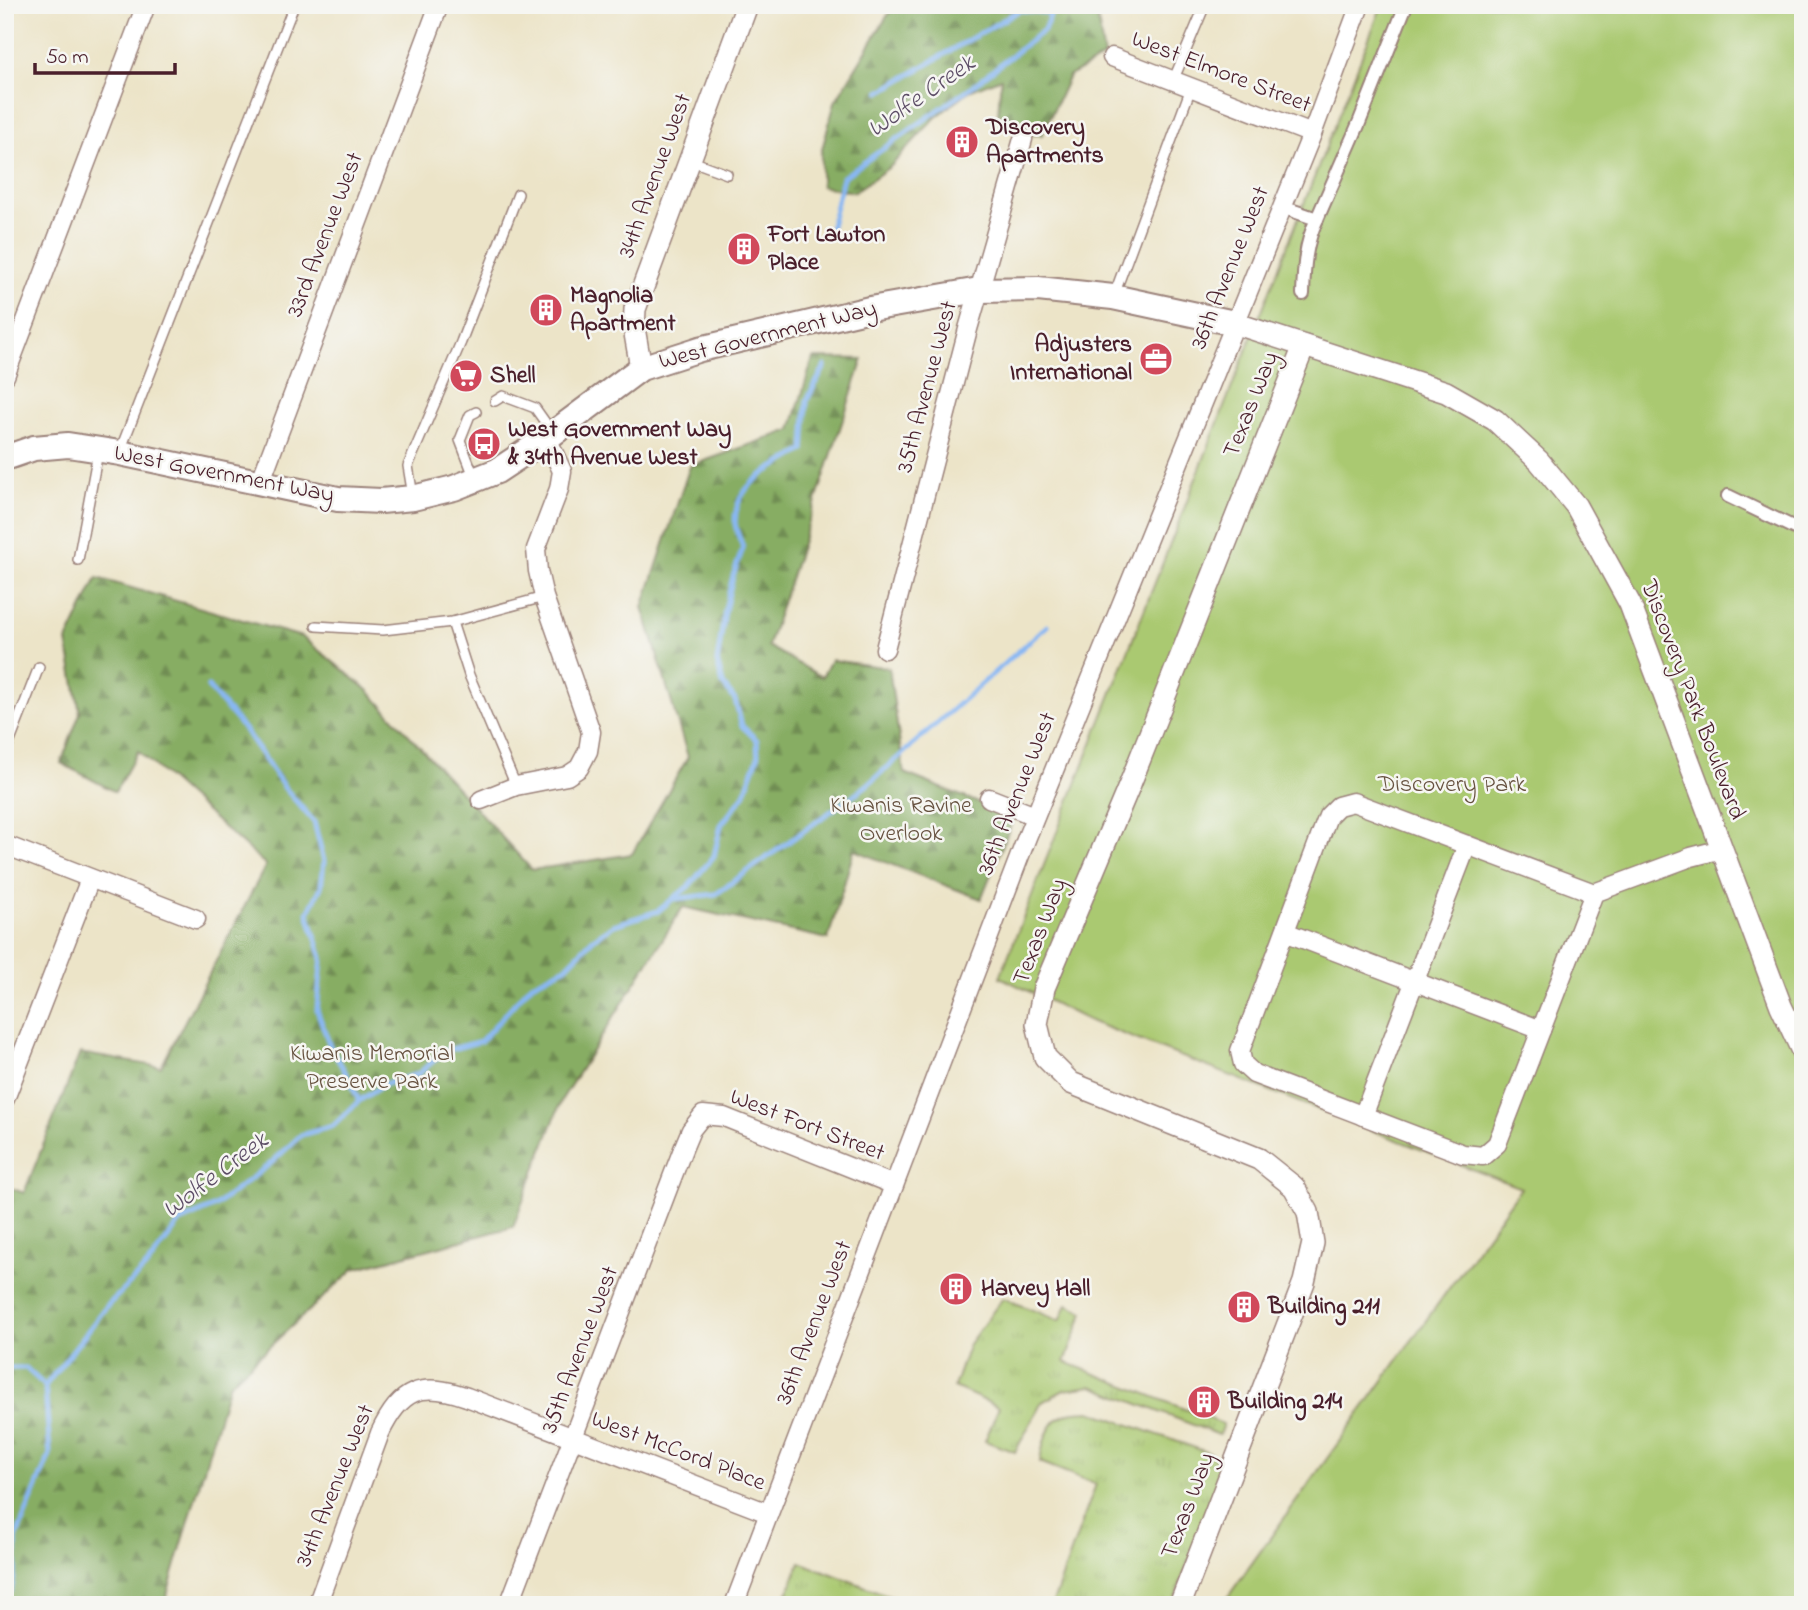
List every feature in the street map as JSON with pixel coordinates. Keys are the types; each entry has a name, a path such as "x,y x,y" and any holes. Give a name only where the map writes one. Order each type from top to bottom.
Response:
{"main road":[{"name":"West Government Way","path":"5,458 34,448 68,445 338,499 382,501 413,498 476,480 517,459 641,368 700,349 870,309 979,290 1038,289 1113,297 1234,323"}],"street":[{"path":"5,376 146,5"},
{"name":"33rd Avenue West","path":"260,483 439,5"},
{"name":"34th Avenue West","path":"641,368 634,328 635,309 747,5"},
{"name":"36th Avenue West","path":"734,1605 1035,816 1312,134 1360,5"},
{"path":"1303,294 1307,240 1359,123 1406,5"},
{"name":"West Elmore Street","path":"1112,57 1312,134"},
{"name":"35th Avenue West","path":"885,649 979,290 1023,139"},
{"path":"1282,207 1317,219"},
{"name":"Discovery Park Boulevard","path":"1234,323 1446,392 1495,420 1539,461 1576,506 1630,604 1781,1006 1803,1053"},
{"name":"Texas Way","path":"1180,1605 1304,1282 1313,1243 1308,1212 1294,1187 1259,1158 1071,1083 1045,1057 1037,1024 1044,988 1130,785 1304,346"},
{"path":"481,800 516,786 567,776 579,768 588,751 590,732 544,597 538,571 536,549 559,489 562,471 550,436"},
{"path":"1728,496 1803,532"},
{"path":"989,798 1035,816"},
{"path":"1594,893 1497,1144 1483,1156 1463,1154 1363,1116 1254,1074 1243,1064 1240,1051 1328,816 1338,806 1353,802 1594,893 1691,857 1722,849"},
{"path":"5,845 196,919"},
{"path":"1363,1116 1467,845"},
{"path":"5,1099 90,879"},
{"path":"1285,932 1541,1030"},
{"name":"35th Avenue West","path":"509,1605 683,1149 691,1130 702,1115"},
{"name":"West Fort Street","path":"702,1115 724,1117 894,1185"},
{"name":"West McCord Place","path":"413,1393 438,1389 454,1392 768,1513"},
{"name":"34th Avenue West","path":"317,1605 380,1433 391,1410 413,1393"}],"lane":[{"path":"78,560 109,452 294,5"},
{"path":"1174,81 1205,5"},
{"path":"1113,297 1191,88"},
{"path":"690,160 727,174"},
{"path":"413,498 408,466 518,194"},
{"path":"495,401 503,396 535,408 550,436"},
{"path":"476,412 470,415 460,440 476,480"},
{"path":"316,626 383,630 452,622 544,597"},
{"path":"452,622 468,674 516,786"},
{"path":"5,754 39,667"}],"green space":[{"path":"894,5 1101,5 1097,14 1104,57 1069,76 1042,135 1019,135 1018,121 998,114 1001,78 969,91 935,118 891,166 854,192 821,186 821,153 835,102"},
{"name":"Discovery Park","path":"1382,5 1803,5 1803,1605 1222,1605 1521,1188 1092,1022 1000,977"},
{"name":"Kiwanis Memorial Preserve Park","path":"813,358 863,359 768,646 822,677 831,660 889,668 904,773 1014,817 981,899 854,850 828,939 683,907 562,1099 513,1227 354,1269 229,1384 164,1605 5,1605 5,1186 24,1193 80,1053 161,1067 266,865 138,751 115,792 61,763 80,713 67,641 97,578 302,637 368,690 532,870 632,854 688,757 643,607 690,466 791,430"},
{"path":"1003,1298 1060,1321 1067,1304 1084,1312 1065,1362 1223,1424 1219,1435 1092,1386 1064,1390 1042,1402 1015,1452 985,1441 999,1407 954,1387 969,1344"},
{"path":"1090,1411 1210,1453 1218,1462 1221,1478 1172,1605 1052,1605 1096,1484 1040,1462 1041,1455 1047,1434 1060,1417"},
{"path":"800,1562 914,1605 783,1605"}],"waterway":[{"name":"Wolfe Creek","path":"829,234 843,177 974,85 1044,30 1051,13 1062,5"},
{"path":"880,92 1020,10 1051,13"},
{"name":"Wolfe Creek","path":"5,1594 11,1591 16,1566 16,1538 50,1454 45,1386 107,1306 147,1266 180,1222 215,1206 270,1164 301,1135 333,1126 359,1101 385,1084 418,1074 445,1051 481,1041 532,984 566,967 593,939 614,925 658,911 689,886 714,856 721,825 744,795 758,757 757,740 742,726 735,700 723,684 717,662 725,610 743,548 735,525 737,508 749,486 759,477 804,450 807,400 825,366"},
{"path":"673,899 716,894 866,786 1047,626"},
{"path":"208,687 244,729 284,787 314,822 324,861 321,887 308,913 322,958 317,1010 330,1046 359,1101"},
{"path":"5,1368 26,1368 45,1386"}],"place":[{"name":"Discovery Apartments","path":"962,142"},
{"name":"Fort Lawton Place","path":"744,249"},
{"name":"Magnolia Apartment","path":"546,310"},
{"name":"Adjusters International","path":"1156,359"},
{"name":"Shell","path":"466,376"},
{"name":"West Government Way & 34th Avenue West","path":"484,444"},
{"name":"Harvey Hall","path":"956,1289"},
{"name":"Building 211","path":"1244,1307"},
{"name":"Building 214","path":"1204,1402"}],"park label":[{"name":"Kiwanis Ravine Overlook","path":"901,820"}]}
